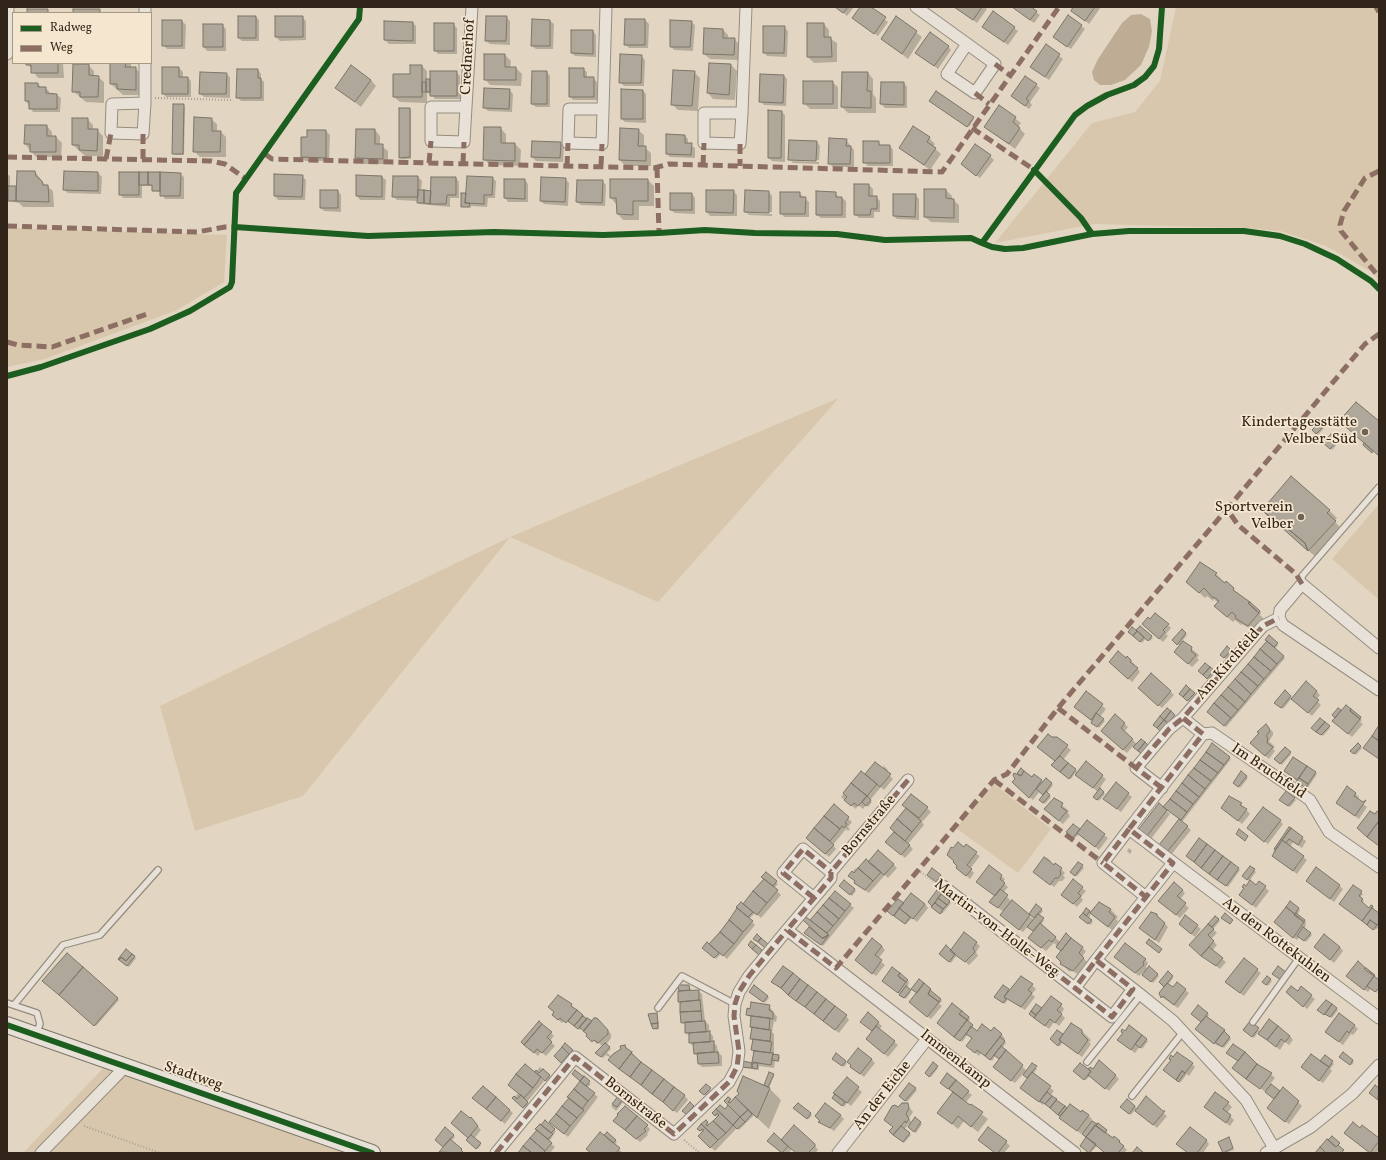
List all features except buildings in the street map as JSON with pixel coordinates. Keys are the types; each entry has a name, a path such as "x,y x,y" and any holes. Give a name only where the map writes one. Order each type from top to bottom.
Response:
{"street":[{"path":"7,54 8,7"},
{"name":"Crednerhof","path":"466,107 472,7"},
{"path":"602,109 606,7"},
{"path":"742,113 746,7"},
{"path":"916,7 995,64 975,93 947,74 967,44"},
{"path":"144,100 145,64"},
{"path":"1379,648 1302,584 1280,610 1279,618 1283,625 1379,690"},
{"name":"Am Kirchfeld","path":"1162,788 1136,768 1169,729 1183,718 1263,626 1279,618"},
{"path":"1146,897 1103,863 1203,734 1183,718"},
{"name":"Im Bruchfeld","path":"1203,734 1212,733 1310,800 1329,832 1379,867"},
{"name":"Bornstraße","path":"496,1153 575,1057 674,1134 729,1082 737,1067 739,1051 734,1016 738,992 749,976 831,878 831,872 908,780"},
{"path":"1075,988 1173,863 1128,830"},
{"path":"814,898 783,873 803,849 831,872"},
{"name":"An den Rottekuhlen","path":"1173,863 1379,1018"},
{"name":"Martin-von-Holle-Weg","path":"942,886 1112,1017 1137,992"},
{"name":"Immenkamp","path":"787,930 1075,1153"},
{"path":"1096,960 1173,1021 1246,1100 1270,1151 1311,1127 1352,1094 1379,1065"},
{"name":"Stadtweg","path":"7,1025 372,1153"},
{"name":"An der Eiche","path":"838,1153 927,1038"},
{"path":"41,1153 125,1067"}],"lane":[{"path":"1302,584 1302,576 1379,487"},
{"path":"14,1005 63,945 100,935 158,870"},
{"path":"1253,1022 1299,958"},
{"path":"658,1008 682,976 735,1004"},
{"path":"1087,1062 1137,992"},
{"path":"7,1003 37,1013 40,1024 36,1035"},
{"path":"1132,1096 1183,1032"}],"path":[{"path":"144,100 231,100"},
{"path":"71,1122 160,1153"},
{"path":"674,1134 700,1153"}],"shaded area":[{"path":"1176,7 1379,7 1379,279 1370,271 1326,246 1280,231 1244,228 1094,224 995,243 1092,123 1135,112 1160,81"},
{"path":"1141,14 1150,19 1152,31 1149,47 1141,65 1125,80 1111,85 1100,85 1094,80 1092,72 1098,59 1122,23 1131,15"},
{"path":"7,228 227,235 224,282 177,310 45,359 7,367"},
{"path":"839,398 658,602 510,537"},
{"path":"1379,504 1379,600 1332,559"},
{"path":"510,537 303,796 195,831 160,706"},
{"path":"994,784 1051,829 1018,873 956,828"},
{"path":"105,1066 359,1153 23,1153"}],"marked path":[{"path":"265,154 272,159 654,168 669,164 942,172 1059,7"},
{"path":"1376,7 1379,12"},
{"path":"995,64 1011,76"},
{"path":"975,93 989,104"},
{"path":"972,128 1036,171"},
{"path":"106,159 111,133"},
{"path":"143,134 143,159"},
{"path":"429,163 431,141"},
{"path":"463,163 464,142"},
{"path":"567,166 568,143"},
{"path":"703,165 704,143"},
{"path":"601,166 602,144"},
{"path":"740,144 740,166"},
{"path":"7,157 211,161 225,164 246,179"},
{"path":"657,168 659,233"},
{"path":"1379,171 1365,178 1344,211 1340,225 1341,231 1379,277"},
{"path":"7,226 197,232 225,227 237,227"},
{"path":"7,342 18,345 52,347 147,314"},
{"path":"1302,584 1296,574 1238,525 1227,509 1365,344 1379,334"},
{"path":"908,780 831,872 831,878 787,930 836,968 994,780 1007,774 1058,708 1227,509"},
{"path":"1096,960 1173,863 1129,829 1203,734 1183,718 1263,626 1279,618"},
{"path":"1058,708 1136,768"},
{"path":"1162,788 1136,768 1169,729 1183,718"},
{"path":"994,780 1103,863"},
{"path":"1129,829 1103,863 1146,897"},
{"path":"814,898 783,873 803,849 831,872"},
{"path":"943,886 1112,1017 1133,989 1096,960 1075,988"},
{"path":"496,1153 575,1057 674,1134 729,1082 737,1067 739,1051 734,1016 735,1004 739,992 749,976 787,930"}],"cycle path":[{"path":"7,376 41,367 150,329 190,311 230,287 232,282 236,193 359,19 360,7"},
{"path":"1162,7 1159,49 1154,66 1145,77 1134,85 1107,95 1087,106 1075,115 982,243 992,247 1005,249 1023,248 1092,234 1129,231 1244,231 1280,236 1305,244 1337,259 1371,281 1379,289"},
{"path":"1034,170 1081,218 1092,234"},
{"path":"235,227 368,236 494,232 603,235 705,230 755,233 837,234 885,240 971,238 982,243"},
{"path":"7,1025 372,1153"}],"place":[{"name":"Kindertagesstätte Velber-Süd","path":"1365,432"},
{"name":"Sportverein Velber","path":"1301,517"}]}
